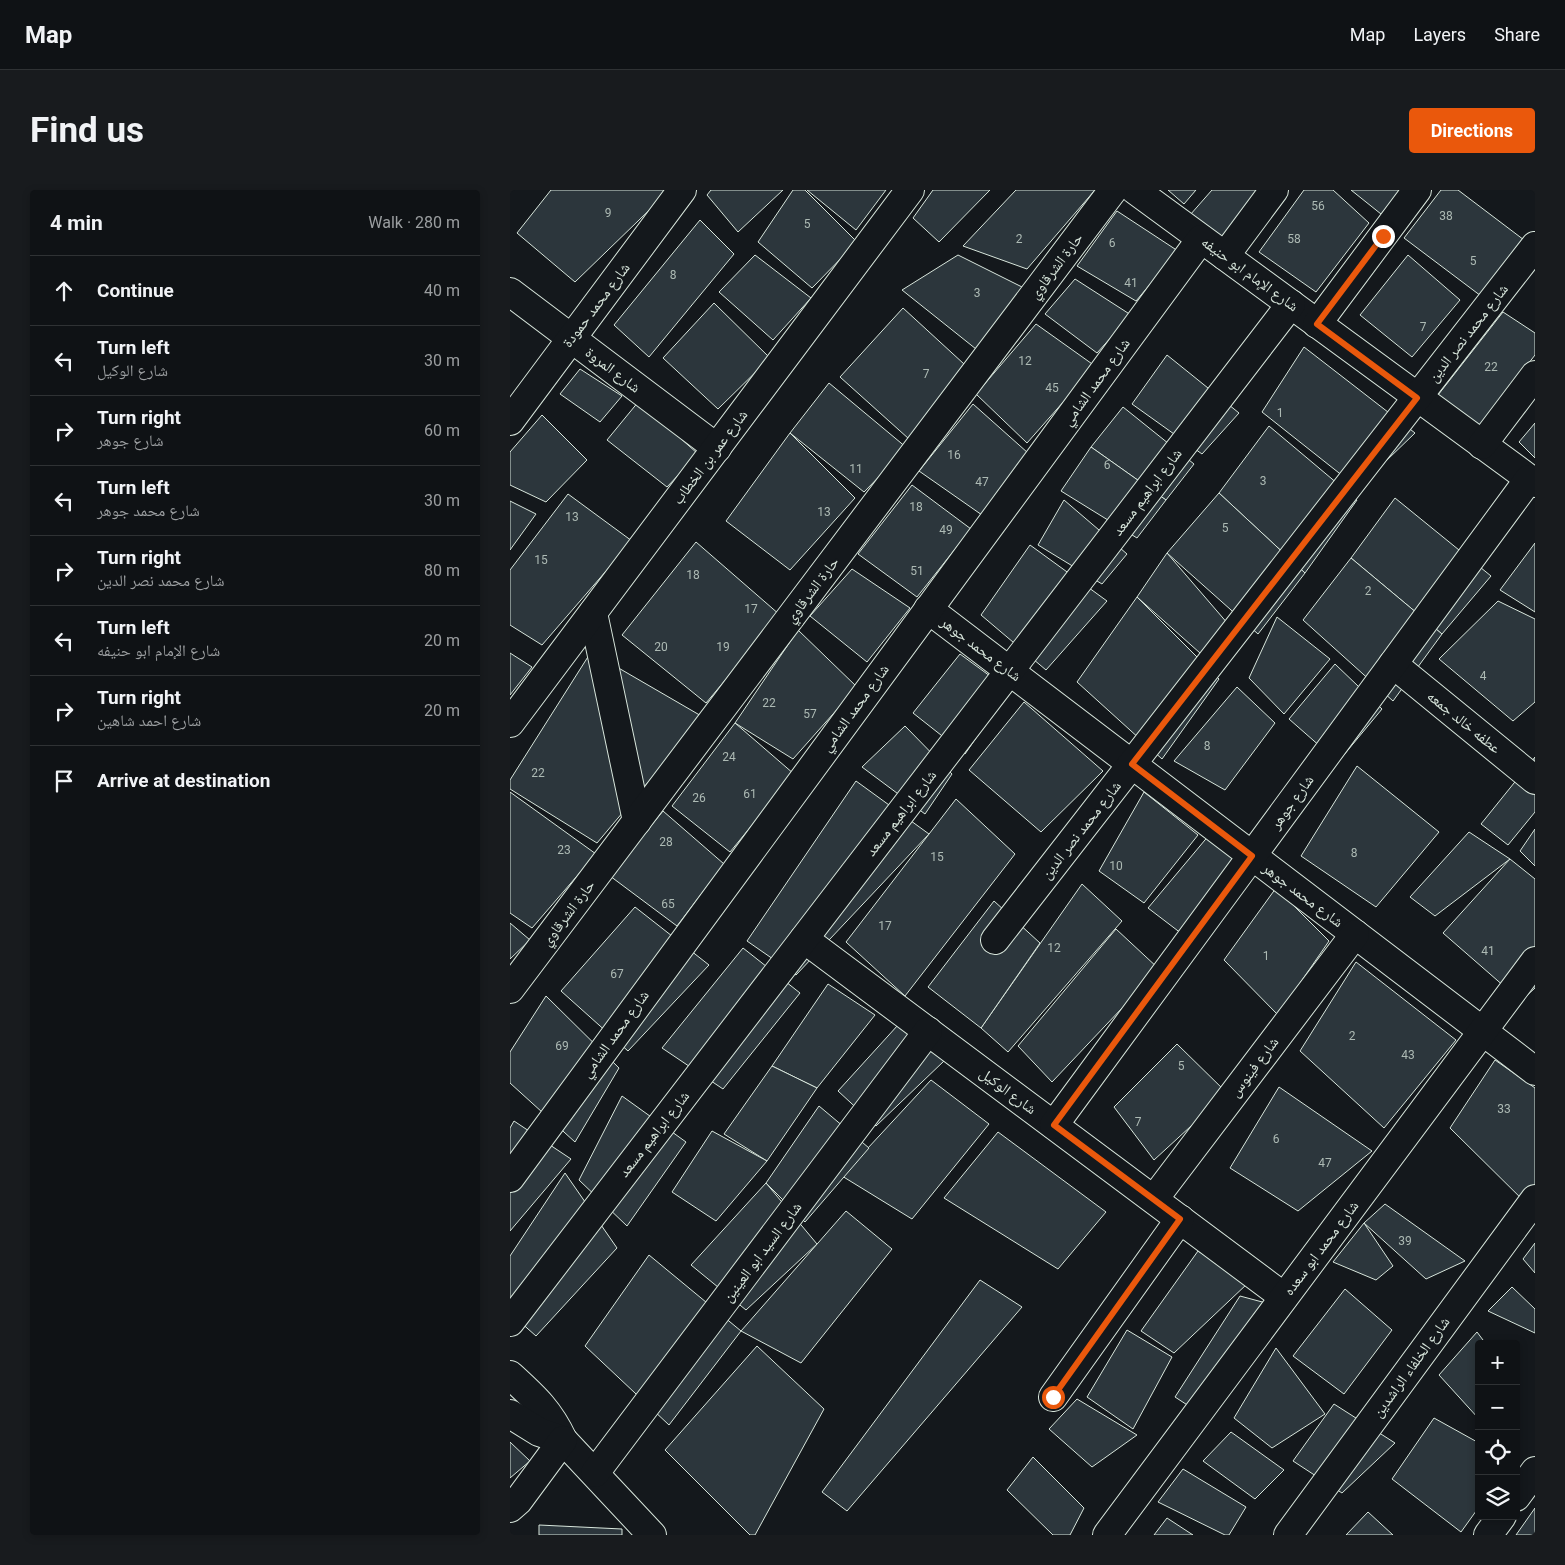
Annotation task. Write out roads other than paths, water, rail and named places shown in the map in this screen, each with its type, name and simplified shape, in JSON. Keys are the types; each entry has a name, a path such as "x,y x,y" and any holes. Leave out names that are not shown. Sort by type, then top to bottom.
{"street":[{"name":"شارع محمد حمودة","path":"510,421 682,190"},
{"name":"شارع عمر بن الخطاب","path":"510,723 910,190"},
{"name":"حارة الشرقاوي","path":"510,989 1113,190"},
{"name":"شارع الإمام ابو حنيفه","path":"1134,190 1532,481"},
{"path":"1225,256 1274,190"},
{"path":"1317,324 1417,190"},
{"name":"شارع محمد الشامي","path":"510,1178 1201,239"},
{"name":"شارع محمد نصر الدين","path":"994,940 1535,246"},
{"name":"شارع المروة","path":"510,292 717,448"},
{"name":"شارع ابراهيم مسعد","path":"510,1322 1291,304"},
{"path":"1482,445 1535,375"},
{"name":"شارع جوهر","path":"1054,1125 1393,664 1532,481"},
{"name":"شارع محمد جوهر","path":"928,609 1535,1072"},
{"path":"593,613 637,821"},
{"name":"عطفه خالد جمعه","path":"1393,664 1535,780"},
{"name":"شارع فينوس","path":"1154,1199 1355,934"},
{"name":"شارع الوكيل","path":"804,939 1284,1297"},
{"name":"شارع محمد ابو سعده","path":"1106,1535 1535,962"},
{"name":"شارع السيد ابو العينين","path":"595,1473 928,1031"},
{"name":"شارع الخلفاء الراشدين","path":"1288,1535 1535,1198"},
{"path":"1053,1397 1180,1219"},
{"path":"510,1375 543,1406 554,1421 563,1440 652,1535"},
{"path":"510,1414 540,1432 563,1440"},
{"path":"510,1508 518,1501 563,1440"},
{"path":"1520,1492 1535,1471"},
{"path":"1488,1535 1499,1520"}]}
